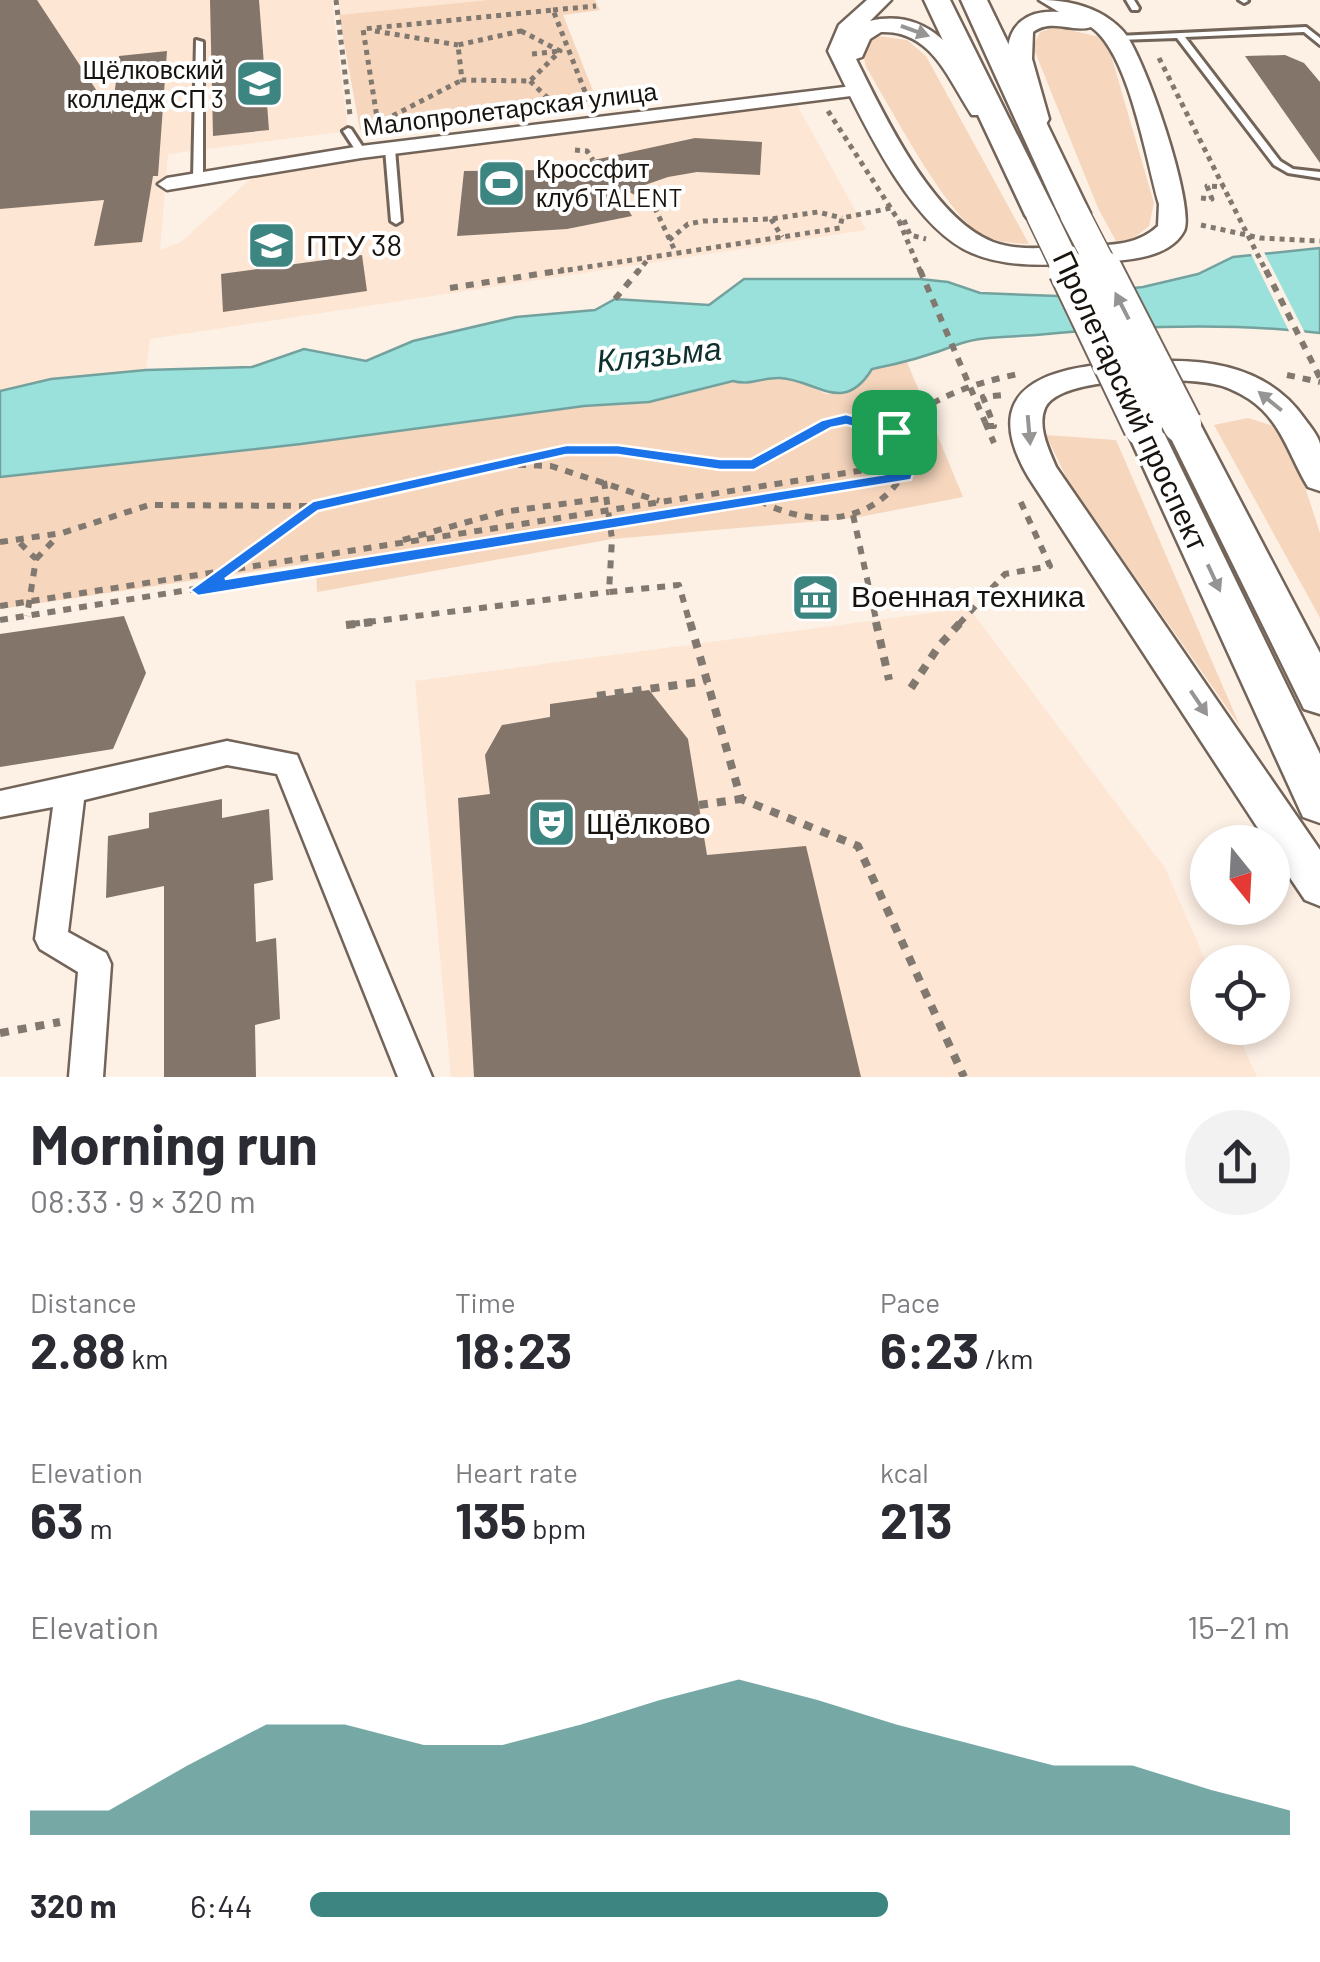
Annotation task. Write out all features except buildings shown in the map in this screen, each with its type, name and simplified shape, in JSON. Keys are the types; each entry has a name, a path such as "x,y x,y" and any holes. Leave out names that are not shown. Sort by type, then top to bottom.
{"main road":[{"path":"880,0 841,40 840,51 921,191 958,235 978,246 1016,256 1139,249 1163,240 1172,228 1173,204 1133,71 1118,38 1092,18 1050,0"},
{"name":"Пролетарский проспект","path":"937,0 1024,180 1058,214 1162,426 1320,804"},
{"name":"Пролетарский проспект","path":"974,0 1056,177 1058,214"},
{"path":"1056,177 1016,52 1019,35 1033,22 1060,19 1096,27 1118,38"},
{"path":"856,81 858,38 871,28 894,25 928,35 948,56 1024,180"},
{"path":"1320,479 1282,410 1244,383 1212,372 1065,378 1040,390 1027,412 1027,438 1041,470 1320,886"},
{"name":"Пролетарский проспект","path":"1162,426 1320,696"}],"street":[{"name":"Малопролетарская улица","path":"167,184 358,147 390,149 856,81"},
{"path":"0,804 70,791 226,752 287,764 415,1077"},
{"path":"70,791 51,939 96,964 86,1077"}],"lane":[{"path":"1118,38 1306,29 1320,43"},
{"path":"1178,34 1276,163 1291,171 1320,176"},
{"path":"198,179 199,42"},
{"path":"348,130 358,147"},
{"path":"390,149 396,221"}],"path":[{"path":"336,0 336,26 358,147"},
{"path":"363,29 596,6"},
{"path":"553,10 593,113"},
{"path":"520,30 529,12"},
{"path":"363,29 458,45 520,30 560,51"},
{"path":"363,29 378,124 462,80 530,81 567,116"},
{"path":"458,45 462,80"},
{"path":"532,54 568,50"},
{"path":"530,81 560,51"},
{"path":"1156,52 1320,378"},
{"path":"824,106 900,220 1002,461"},
{"path":"1201,198 1212,199 1207,186 1224,186"},
{"path":"630,190 653,204 676,253"},
{"path":"670,240 688,224 818,212 842,218 891,208"},
{"path":"450,288 840,228 842,218"},
{"path":"771,219 782,237"},
{"path":"1201,225 1235,236 1284,242 1320,241"},
{"path":"615,299 650,257"},
{"path":"894,432 910,414 945,394 1034,371"},
{"path":"986,424 994,426 982,398 1006,395"},
{"path":"0,542 62,534 150,505 230,502 313,506 550,453 618,450 720,465 754,464 827,424 846,420 894,432"},
{"path":"758,500 783,514 824,518 877,507 892,496 906,476 909,463 894,432"},
{"path":"550,453 550,466"},
{"path":"0,606 909,463"},
{"path":"491,464 550,466 662,502"},
{"path":"0,620 906,476"},
{"path":"910,688 939,646 1005,574 1050,566 1010,478"},
{"path":"604,481 610,524 609,592"},
{"path":"390,545 447,523 502,511 606,498"},
{"path":"198,590 313,506"},
{"path":"852,515 889,680"},
{"path":"28,616 36,559 62,534"},
{"path":"19,542 36,559"},
{"path":"346,626 679,585 741,799"},
{"path":"597,696 706,681"},
{"path":"699,805 741,799 858,846 964,1077"},
{"path":"0,1033 91,1017"}],"shaded area":[{"path":"0,0 332,0 348,131 168,154 160,250 181,242 256,174 796,103 866,230 150,339 146,370 51,379 0,391"},
{"path":"339,0 488,0 339,15"},
{"path":"488,0 595,0 600,10 563,15 597,101 360,130 339,15"},
{"path":"1056,27 1100,37 1111,55 1154,203 1149,226 1132,239 1116,241 1098,208 1033,47 1040,32"},
{"path":"878,36 907,40 926,56 1029,244 983,235 953,207 936,184 866,67 862,48 866,40"},
{"path":"907,362 963,497 854,518 612,539 317,592 316,562 0,609 0,477 301,444 584,406 649,402 733,381 799,381 826,394 841,392 871,369"},
{"path":"1248,418 1277,427 1301,475 1320,533 1320,618 1214,425"},
{"path":"1046,435 1116,440 1240,726 1068,481"},
{"path":"969,608 1165,868 1199,945 1190,945 1190,1045 1243,1045 1257,1077 451,1077 415,681"}],"water":[{"name":"Клязьма","path":"1320,248 1320,333 1178,327 987,338 872,369 851,391 840,393 780,378 733,381 649,402 584,406 301,444 0,477 0,391 51,379 146,370 252,367 304,349 366,361 413,341 516,317 595,310 615,299 709,305 744,279 920,279 948,282 980,293 1058,296 1143,287 1198,274 1233,257"}],"pier":[{"path":"1262,248 1307,337 1291,335 1249,250"}],"place":[{"name":"Щёлковский колледж СП 3","path":"259,84"},
{"name":"Кроссфит клуб TALENT","path":"501,183"},
{"name":"ПТУ 38","path":"271,246"},
{"name":"Военная техника","path":"816,597"},
{"name":"Щёлково","path":"551,824"}],"route":[{"path":"846,420 894,432 909,463 906,476 198,590 313,506 491,464 566,450 618,450 720,465 754,464 827,424 846,420"}]}
